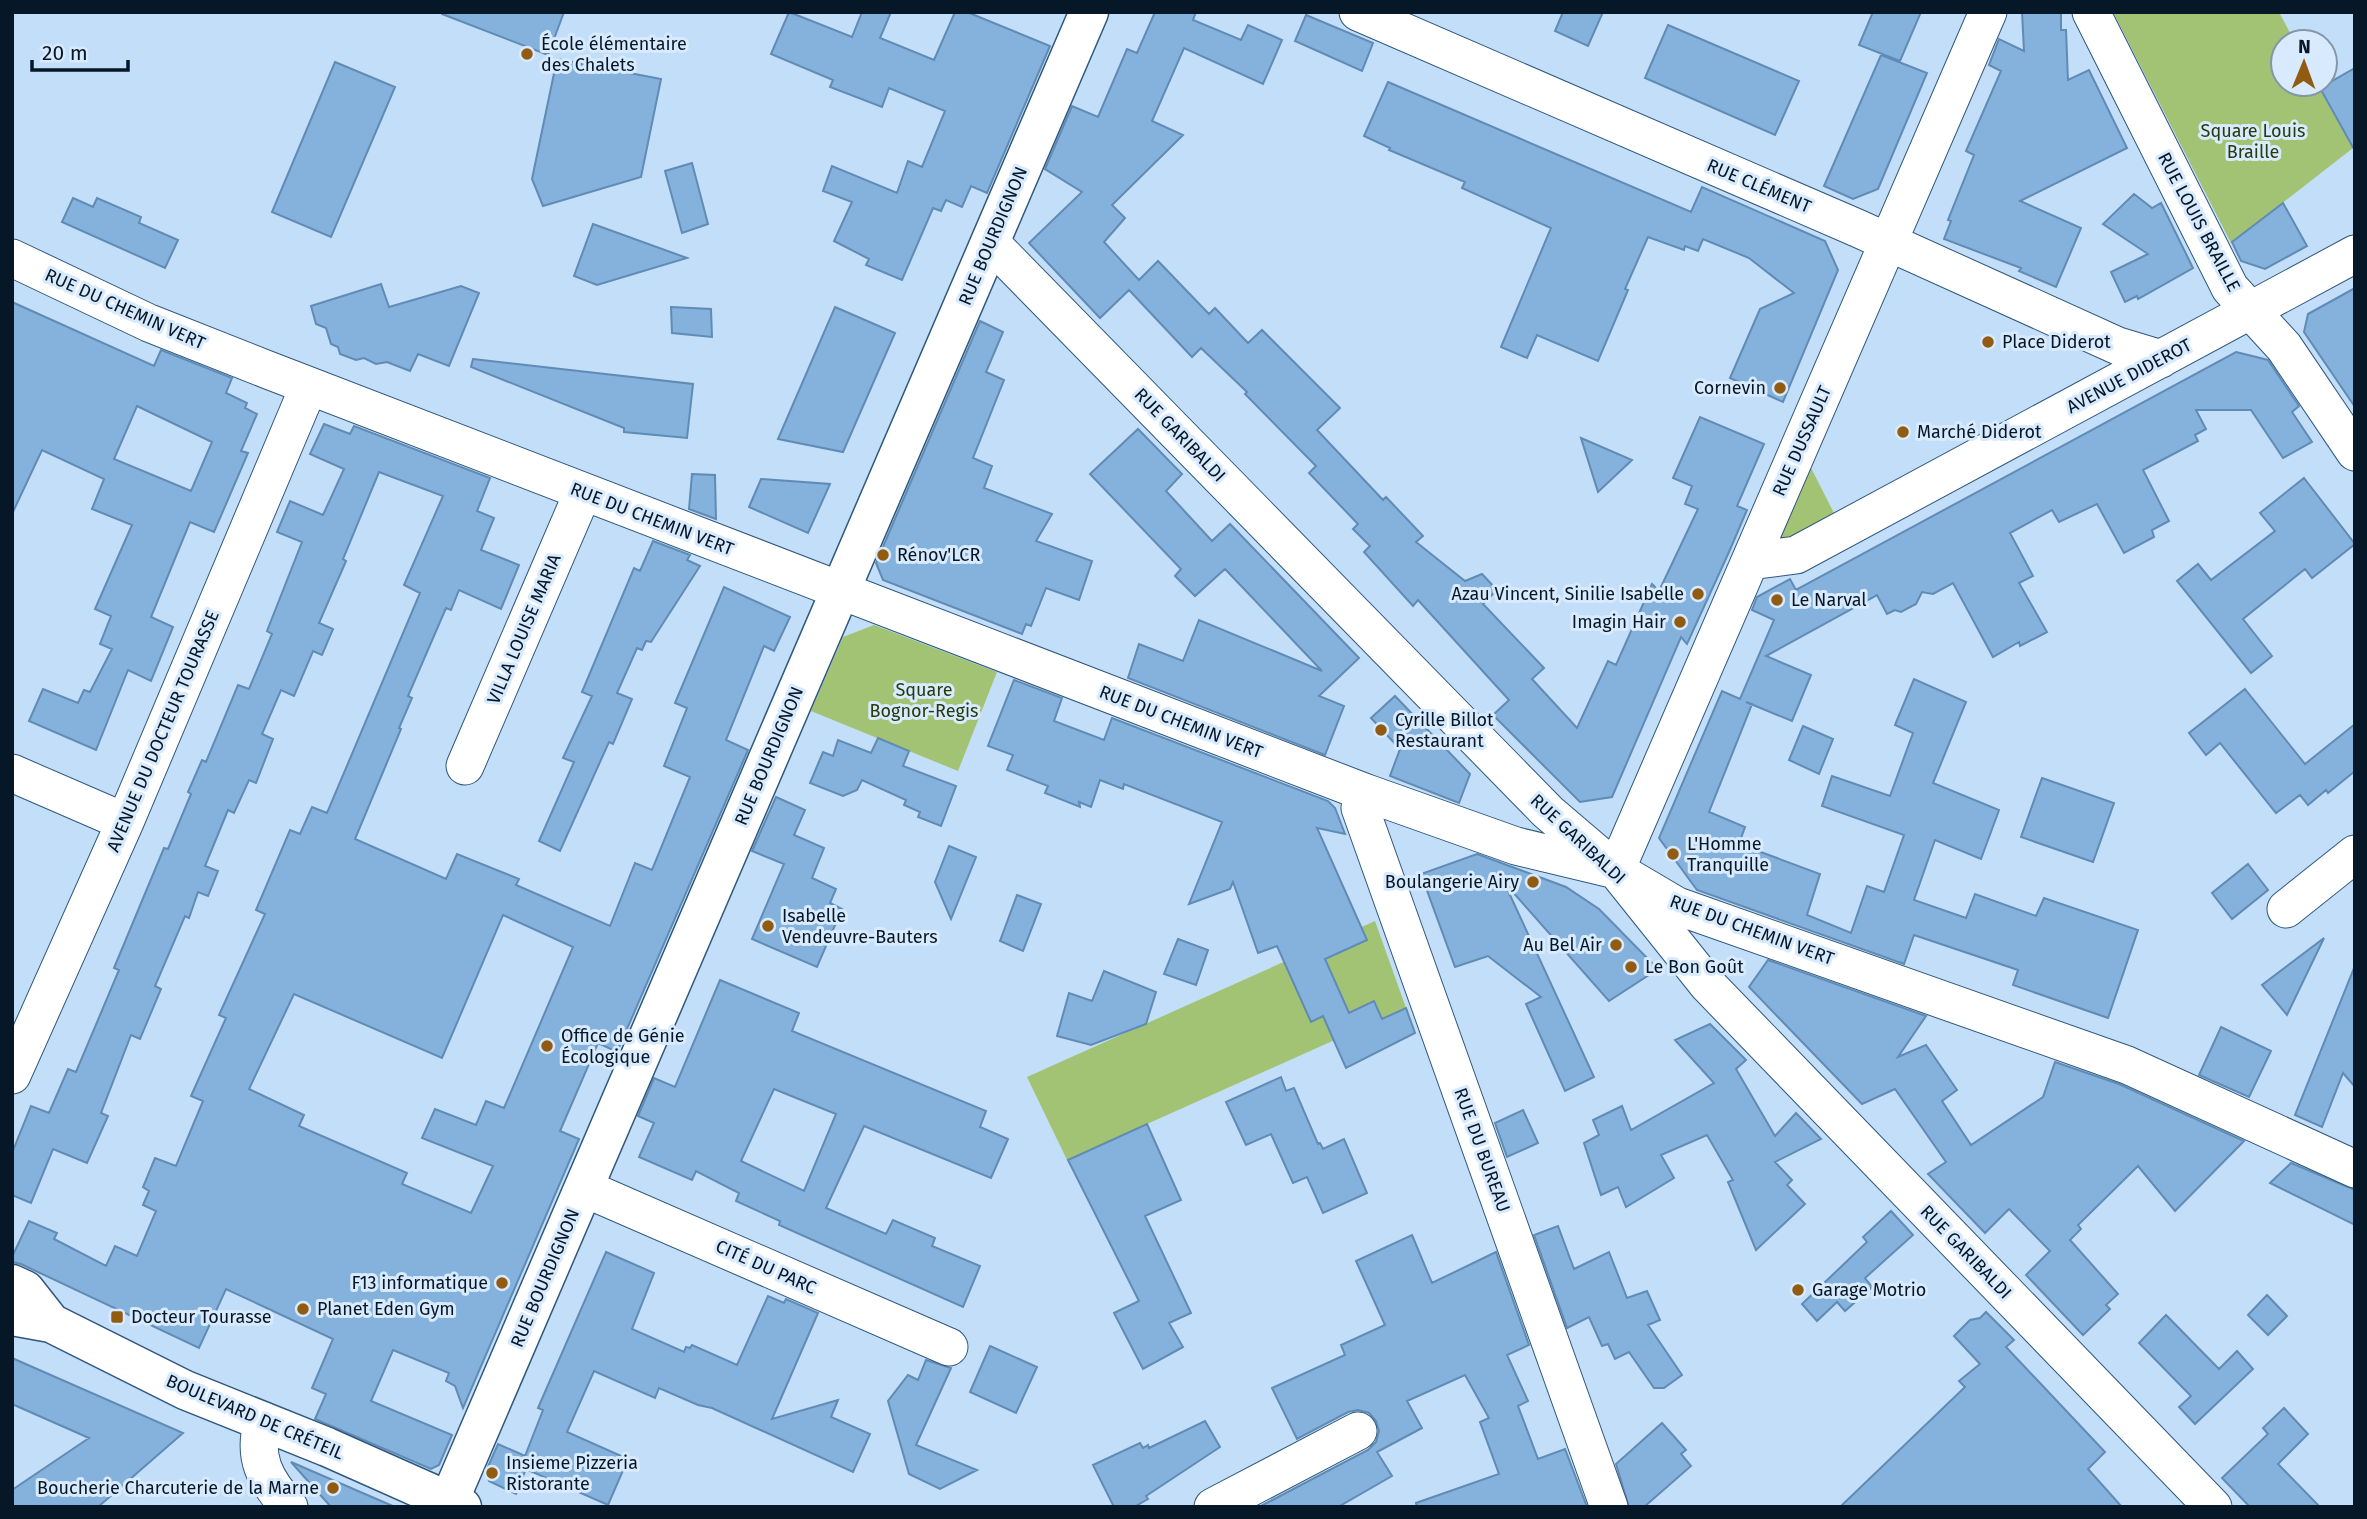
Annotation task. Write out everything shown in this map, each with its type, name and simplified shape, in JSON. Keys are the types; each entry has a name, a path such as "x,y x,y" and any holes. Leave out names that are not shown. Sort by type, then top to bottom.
{"street":[{"name":"RUE BOURDIGNON","path":"455,1504 584,1188 1089,12"},
{"name":"RUE CLÉMENT","path":"1357,12 1887,242 2118,346 2161,359"},
{"name":"RUE DUSSAULT","path":"1616,870 1988,12"},
{"name":"RUE LOUIS BRAILLE","path":"2091,12 2230,288 2284,347 2355,452"},
{"name":"RUE GARIBALDI","path":"990,242 1548,812 1616,870 1709,985 2213,1507"},
{"name":"AVENUE DIDEROT","path":"1750,561 1796,555 2355,254"},
{"name":"RUE DU CHEMIN VERT","path":"12,258 149,323 839,592 1364,792 1516,846 1616,870 1677,906 2127,1065 2355,1169"},
{"name":"AVENUE DU DOCTEUR TOURASSE","path":"12,1075 125,822 309,386"},
{"name":"VILLA LOUISE MARIA","path":"465,766 583,492"},
{"path":"12,773 125,822"},
{"name":"RUE DU BUREAU","path":"1364,792 1360,808 1609,1507"},
{"path":"2286,909 2355,854"},
{"name":"CITÉ DU PARC","path":"584,1188 949,1347"},
{"name":"BOULEVARD DE CRÉTEIL","path":"12,1284 25,1290 51,1323"},
{"name":"BOULEVARD DE CRÉTEIL","path":"12,1316 51,1323 185,1390 455,1504"},
{"path":"263,1421 258,1436 259,1459 273,1488 289,1507"},
{"path":"1213,1507 1358,1431"}],"green space":[{"name":"Square Louis Braille","path":"2113,12 2279,12 2288,28 2269,28 2269,98 2326,98 2353,148 2231,243"},
{"path":"1807,460 1836,517 1788,543 1779,541 1778,527"},
{"name":"Square Bognor-Regis","path":"874,625 997,672 958,771 811,711 843,637"},
{"path":"1375,921 1406,1008 1068,1162 1027,1077"}],"building":[{"path":"442,12 564,12 548,55"},
{"path":"789,12 852,37 862,12 891,12 880,38 934,60 955,12 967,12 1050,46 987,193 971,186 962,207 946,200 941,211 933,208 902,280 866,265 869,259 834,241 852,202 823,191 832,166 897,193 908,161 922,167 945,111 889,88 882,107 830,87 833,80 771,54"},
{"path":"1155,12 1196,12 1193,20 1241,40 1248,25 1282,40 1263,84 1184,48 1152,121 1183,135 1112,205 1125,218 1104,242 1139,280 1158,261 1209,314 1215,308 1248,343 1262,330 1340,408 1317,430 1383,500 1386,497 1423,536 1416,542 1465,581 1482,574 1497,590 1483,604 1544,668 1532,679 1577,728 1608,661 1616,665 1652,584 1659,591 1698,509 1685,504 1692,486 1673,478 1700,417 1764,444 1737,506 1747,510 1729,552 1687,644 1681,637 1612,797 1580,802 1493,715 1509,700 1418,600 1413,606 1364,552 1370,546 1353,529 1358,524 1309,473 1316,466 1245,394 1247,392 1201,348 1192,357 1129,290 1100,318 1029,243 1082,192 1045,169 1072,106 1098,117 1127,49 1137,53"},
{"path":"1563,12 1603,12 1588,46 1555,31"},
{"path":"1873,12 1921,12 1900,61 1859,45"},
{"path":"2022,12 2061,12 2061,30 2066,30 2068,80 2089,70 2127,148 2020,201 2081,228 2056,287 2019,271 2021,268 1944,239 1951,221 1948,220 1974,155 1966,151 2001,71 1989,65 1999,39 2024,51"},
{"path":"1306,15 1373,43 1362,71 1295,41"},
{"path":"1668,25 1799,81 1775,135 1645,78"},
{"path":"1881,55 1927,73 1878,189 1853,199 1824,186"},
{"path":"557,59 661,79 641,177 543,206 532,179"},
{"path":"335,62 395,87 331,237 272,212"},
{"path":"2355,68 2355,151 2326,98 2339,98 2339,77"},
{"path":"1388,82 1691,212 1702,187 1825,241 1838,270 1783,402 1730,378 1760,309 1794,293 1749,258 1703,239 1698,251 1685,246 1684,250 1648,237 1598,361 1537,335 1527,358 1501,347 1551,228 1462,188 1465,182 1389,150 1390,148 1364,136"},
{"path":"692,163 708,224 682,233 665,171"},
{"path":"2134,194 2152,208 2161,203 2193,268 2138,299 2137,296 2125,302 2111,272 2148,254 2103,224"},
{"path":"73,198 93,207 97,198 141,217 139,223 178,240 165,268 62,222"},
{"path":"2283,203 2307,246 2265,269 2241,261 2232,242"},
{"path":"593,224 687,258 597,285 574,276"},
{"path":"381,284 389,307 461,286 479,293 449,366 418,354 410,371 387,362 376,364 364,358 356,360 340,354 338,347 331,344 326,328 316,324 311,306"},
{"path":"2355,288 2355,407 2304,332 2308,314"},
{"path":"12,302 154,366 161,350 232,378 226,393 247,403 245,408 257,414 241,451 248,453 214,532 190,522 151,617 173,627 151,681 128,670 96,750 29,721 43,689 78,703 84,690 90,692 112,649 100,644 111,616 95,609 132,525 92,509 104,479 42,450 12,514","holes":["137,406 212,442 191,491 114,459"]},
{"path":"671,307 711,309 712,337 672,333"},
{"path":"835,307 895,333 843,452 778,439"},
{"path":"980,321 1003,332 986,372 1004,380 973,458 992,466 984,488 1052,514 1036,541 1092,561 1079,600 1046,588 1031,626 1026,624 1022,634 883,580 876,563"},
{"path":"2236,352 2268,360 2299,406 2292,412 2312,442 2283,458 2251,410 2196,410 2206,429 2195,435 2198,441 2143,470 2169,521 2152,530 2154,537 2124,553 2097,504 2059,522 2052,510 2010,533 2033,576 2019,583 2047,632 2020,646 2019,642 1993,657 1953,583 1933,594 1922,592 1916,604 1901,612 1895,610 1887,614 1877,595 1766,656 1811,675 1792,721 1752,704 1709,812 1745,827 1739,844 1820,874 1807,915 1851,933 1867,886 1884,892 1904,835 1822,806 1832,776 1890,796 1913,733 1895,725 1914,679 1966,702 1933,783 1999,810 1981,859 1935,840 1914,900 1966,918 1975,894 2036,916 2044,898 2138,930 2108,1018 2013,985 2018,970 1914,935 1904,964 1697,890 1659,838 1722,691 1740,699 1774,620 1752,610 1757,597 1790,579 1796,590"},
{"path":"473,359 693,384 687,438 624,432 624,428 471,367"},
{"path":"324,424 350,434 354,426 490,478 477,511 494,518 481,550 519,565 501,609 459,590 451,610 446,608 408,696 412,698 399,728 401,729 355,839 446,879 457,854 519,879 516,885 610,926 635,863 652,870 690,777 664,766 687,708 675,703 724,587 790,617 774,651 764,646 726,740 748,750 617,1052 598,1043 560,1131 579,1139 463,1408 455,1386 446,1381 449,1373 393,1350 371,1401 452,1435 439,1465 431,1469 315,1419 326,1394 312,1388 333,1339 226,1289 199,1348 12,1262 29,1221 57,1233 54,1239 106,1266 115,1246 137,1256 156,1211 143,1205 149,1191 143,1187 155,1158 176,1166 203,1101 191,1096 226,1018 219,1015 265,914 256,910 290,830 300,834 312,807 327,813 420,593 404,585 443,496 379,472 343,559 346,561 319,623 333,629 322,655 313,651 294,696 281,690 262,734 273,739 256,783 249,780 234,813 228,810 205,866 218,871 208,896 198,892 189,918 185,916 155,986 161,989 140,1039 131,1035 101,1113 108,1116 87,1163 53,1149 31,1203 12,1195 12,1153 31,1106 49,1113 68,1069 76,1072 119,970 114,968 164,848 168,849 202,760 206,762 238,685 249,689 272,634 267,631 302,542 277,532 290,501 323,515 344,469 310,454","holes":["503,915 573,947 504,1108 486,1101 476,1125 435,1109 422,1138 493,1166 471,1213 402,1184 407,1173 299,1126 304,1115 249,1089 294,994 442,1058"]},
{"path":"1138,429 1182,474 1166,491 1212,541 1230,524 1359,658 1319,696 1344,706 1325,755 1128,678 1139,644 1183,661 1199,620 1322,671 1225,569 1195,596 1175,576 1181,569 1090,474"},
{"path":"1581,438 1632,460 1598,492"},
{"path":"692,474 715,475 716,519 689,509"},
{"path":"2304,478 2355,544 2312,578 2305,569 2243,619 2272,656 2251,673 2177,581 2198,564 2211,580 2275,531 2260,513"},
{"path":"761,479 830,484 808,533 749,507"},
{"path":"653,541 690,555 687,560 700,566 651,642 646,641 642,650 637,648 617,693 632,699 613,744 609,742 560,851 539,841 574,762 563,758 592,696 582,692 634,568 640,571"},
{"path":"1014,680 1062,698 1054,721 1104,740 1112,718 1328,801 1335,808 1345,834 1317,828 1367,940 1325,959 1349,1013 1374,1001 1382,1019 1406,1008 1415,1033 1346,1068 1323,1016 1311,1022 1277,946 1258,953 1233,882 1230,889 1189,904 1222,822 1124,784 1123,789 1100,780 1091,807 1079,802 1080,807 1045,793 1048,786 1007,770 1013,755 988,746"},
{"path":"2245,689 2305,764 2355,724 2355,771 2308,805 2300,795 2276,813 2220,743 2206,755 2189,733"},
{"path":"1395,696 1470,774 1459,803 1390,776 1400,749 1371,718"},
{"path":"1803,726 1833,739 1819,774 1789,760"},
{"path":"878,738 909,751 903,766 956,786 941,826 918,817 920,812 904,805 906,800 862,780 857,790 843,796 810,783 823,752 833,756 838,740 871,753"},
{"path":"2042,778 2114,803 2093,862 2021,837"},
{"path":"776,797 805,810 794,835 824,848 812,878 836,889 830,903 842,909 817,967 752,939 784,864 752,851"},
{"path":"949,846 976,857 951,919 935,882"},
{"path":"1477,854 1566,887 1599,909 1658,969 1609,1001 1504,882 1594,1077 1565,1091 1526,1004 1541,997 1488,956 1455,967 1421,874"},
{"path":"2248,864 2268,890 2232,919 2212,893"},
{"path":"1017,895 1041,904 1023,951 1000,941"},
{"path":"2324,938 2287,1015 2262,985"},
{"path":"1178,939 1208,950 1196,985 1164,974"},
{"path":"1768,960 1926,1016 1898,1057 1926,1045 1957,1090 1942,1101 1971,1145 2043,1097 2055,1062 2119,1084 2244,1141 2175,1211 2138,1166 2078,1225 2081,1229 2070,1240 2118,1294 2106,1305 2110,1309 2083,1335 2026,1275 2050,1251 2009,1209 1985,1233 1928,1174 1946,1162 1895,1089 1862,1104 1749,987"},
{"path":"2354,968 2355,1087 2343,1073 2322,1127 2295,1115"},
{"path":"1104,971 1156,992 1146,1024 1091,1045 1057,1036 1069,993 1092,1001"},
{"path":"720,980 799,1013 792,1031 986,1111 980,1127 1008,1139 991,1178 864,1126 826,1208 886,1234 893,1220 935,1238 932,1246 980,1266 963,1307 779,1225 780,1221 736,1201 739,1193 696,1171 692,1180 639,1157 654,1123 638,1116 654,1078 675,1087","holes":["774,1089 836,1114 804,1191 741,1161"]},
{"path":"1710,1024 1746,1060 1736,1069 1775,1136 1796,1113 1821,1139 1775,1162 1792,1180 1787,1185 1805,1204 1756,1250 1728,1182 1733,1180 1707,1135 1661,1155 1674,1178 1626,1207 1618,1187 1601,1195 1584,1143 1599,1135 1593,1120 1622,1106 1631,1130 1714,1083 1675,1040"},
{"path":"2221,1027 2271,1051 2249,1097 2199,1075"},
{"path":"1281,1077 1286,1091 1294,1088 1318,1144 1320,1143 1323,1149 1344,1139 1367,1193 1323,1213 1307,1177 1293,1183 1271,1134 1246,1145 1226,1102"},
{"path":"1523,1110 1538,1143 1507,1157 1495,1123"},
{"path":"1147,1124 1181,1200 1145,1216 1191,1313 1169,1323 1183,1347 1143,1369 1114,1313 1139,1301 1068,1160"},
{"path":"2291,1163 2355,1190 2355,1225 2270,1183"},
{"path":"1891,1211 1913,1235 1865,1278 1872,1287 1845,1311 1837,1302 1817,1321 1802,1304 1867,1242 1863,1237"},
{"path":"1558,1226 1574,1269 1609,1252 1627,1298 1647,1291 1660,1320 1648,1325 1682,1375 1664,1388 1654,1388 1629,1352 1615,1359 1608,1344 1602,1346 1589,1317 1567,1328 1534,1235"},
{"path":"1412,1235 1432,1283 1496,1252 1529,1345 1507,1355 1528,1401 1518,1406 1538,1459 1565,1449 1587,1507 1417,1507 1416,1503 1499,1474 1480,1422 1489,1418 1465,1375 1407,1401 1422,1428 1377,1452 1392,1476 1338,1507 1259,1507 1368,1450 1376,1442 1379,1431 1376,1421 1369,1413 1358,1410 1348,1412 1297,1439 1272,1388 1345,1355 1341,1345 1385,1325 1356,1261"},
{"path":"606,1252 654,1273 632,1329 684,1352 686,1347 690,1348 692,1345 737,1365 768,1296 784,1303 786,1299 818,1313 772,1419 838,1400 831,1417 870,1434 853,1472 712,1408 698,1405 659,1388 655,1398 594,1371 567,1432 628,1459 608,1505 526,1469 516,1494 489,1481 486,1471 498,1444 525,1456 543,1410 538,1408"},
{"path":"2267,1295 2287,1316 2268,1335 2248,1315"},
{"path":"1986,1312 2014,1340 2006,1347 2105,1452 2088,1469 2122,1507 1840,1507 1965,1387 1959,1381 1980,1364 1954,1336 1970,1320 1980,1318"},
{"path":"2166,1315 2219,1369 2237,1351 2253,1369 2195,1424 2179,1407 2191,1396 2139,1343"},
{"path":"990,1346 1037,1367 1016,1413 970,1392"},
{"path":"12,1358 183,1433 98,1507 12,1507 12,1490 89,1438 12,1404"},
{"path":"926,1360 951,1368 916,1445 977,1470 940,1489 909,1474 888,1401 908,1375 918,1380"},
{"path":"2284,1408 2308,1434 2278,1464 2320,1507 2250,1507 2222,1478 2268,1434 2263,1428"},
{"path":"1205,1421 1220,1447 1146,1496 1148,1499 1134,1507 1114,1507 1093,1465 1140,1443 1143,1448 1148,1445 1149,1448"},
{"path":"1662,1423 1686,1450 1681,1454 1691,1466 1644,1507 1629,1507 1616,1464"},
{"path":"291,1462 395,1507 331,1507"}],"place":[{"name":"École élémentaire des Chalets","path":"527,54"},
{"name":"Place Diderot","path":"1988,342"},
{"name":"Cornevin","path":"1780,388"},
{"name":"Marché Diderot","path":"1903,432"},
{"name":"Rénov'LCR","path":"883,555"},
{"name":"Azau Vincent, Sinilie Isabelle","path":"1698,594"},
{"name":"Le Narval","path":"1777,600"},
{"name":"Imagin Hair","path":"1680,622"},
{"name":"Cyrille Billot Restaurant","path":"1381,730"},
{"name":"L'Homme Tranquille","path":"1673,854"},
{"name":"Boulangerie Airy","path":"1533,882"},
{"name":"Isabelle Vendeuvre-Bauters","path":"768,926"},
{"name":"Au Bel Air","path":"1616,945"},
{"name":"Le Bon Goût","path":"1631,967"},
{"name":"Office de Génie Écologique","path":"547,1046"},
{"name":"F13 informatique","path":"502,1283"},
{"name":"Garage Motrio","path":"1798,1290"},
{"name":"Planet Eden Gym","path":"303,1309"},
{"name":"Docteur Tourasse","path":"117,1317"},
{"name":"Insieme Pizzeria Ristorante","path":"492,1473"},
{"name":"Boucherie Charcuterie de la Marne","path":"333,1488"}]}
